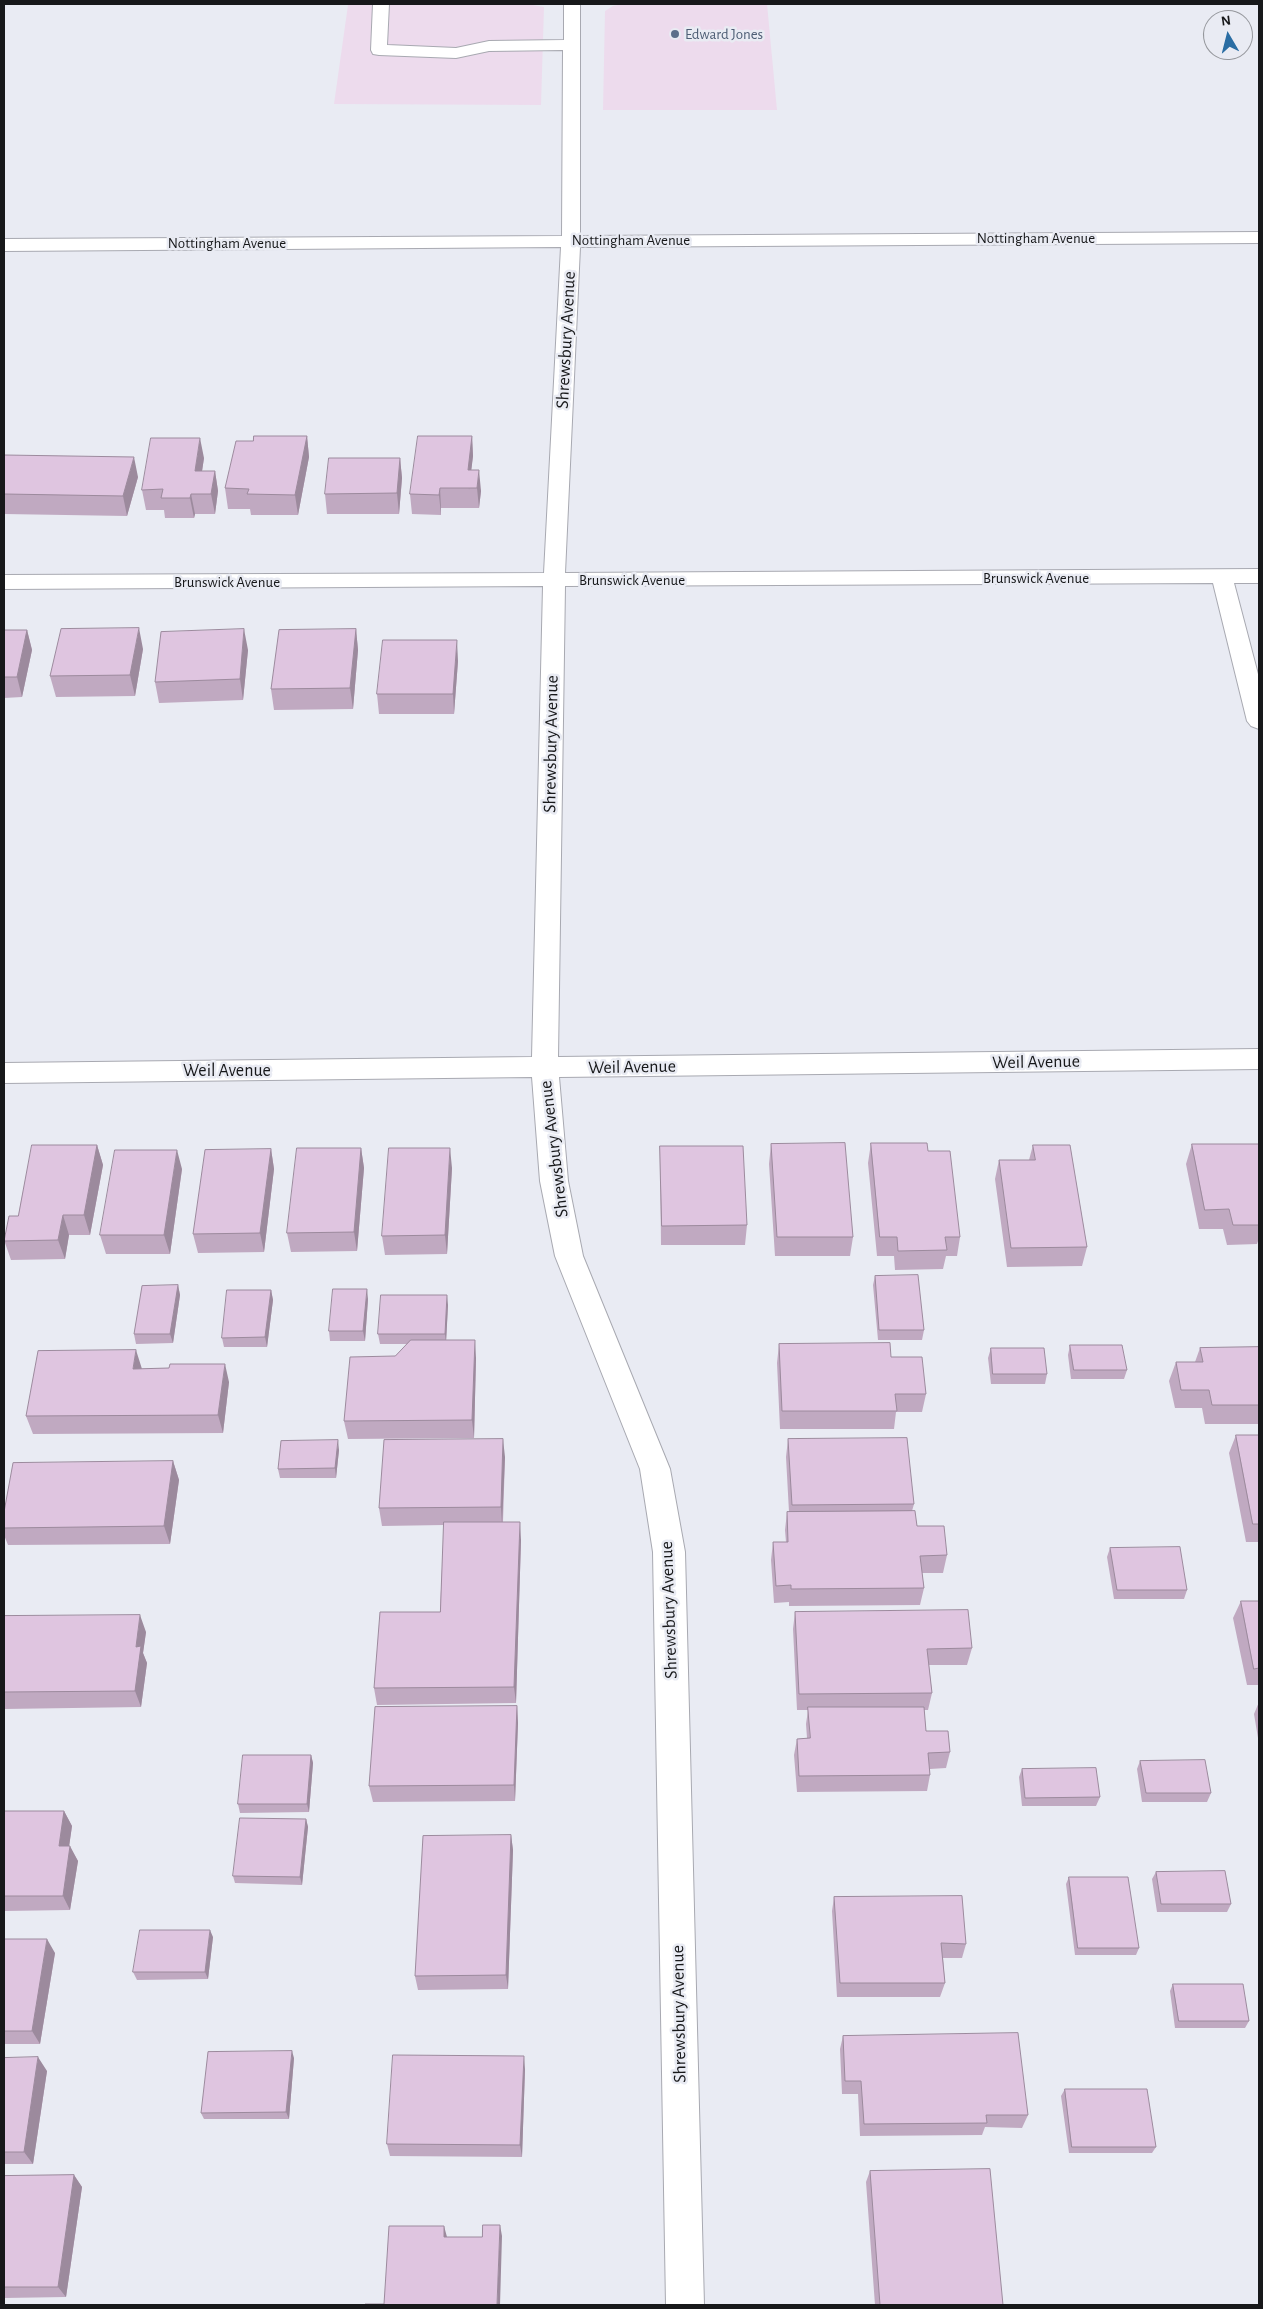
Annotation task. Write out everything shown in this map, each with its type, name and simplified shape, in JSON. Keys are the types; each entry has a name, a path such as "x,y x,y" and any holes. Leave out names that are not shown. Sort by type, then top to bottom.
{"street":[{"path":"381,4 379,50 456,53 489,46 572,45"},
{"name":"Shrewsbury Avenue","path":"572,4 571,240 554,581 545,1068 554,1181 569,1256 655,1469 669,1552 685,2305"},
{"name":"Nottingham Avenue","path":"4,245 1259,237"},
{"name":"Brunswick Avenue","path":"4,582 554,581 1259,576"},
{"path":"1222,577 1259,721"},
{"name":"Weil Avenue","path":"4,1073 1259,1059"}],"shaded area":[{"path":"527,4 544,7 541,105 334,104 348,5"},
{"path":"622,4 767,4 777,110 603,110 605,11 613,6"}],"building":[{"path":"254,436 307,436 295,495 247,494 249,489 225,488 236,441 253,441"},
{"path":"418,436 472,436 468,470 479,470 477,488 440,488 439,495 410,494"},
{"path":"151,438 200,438 195,471 215,471 211,494 191,494 190,498 161,498 163,489 142,490"},
{"path":"4,455 134,457 123,496 4,494"},
{"path":"329,458 400,458 397,493 325,494"},
{"path":"139,628 130,675 50,676 61,629"},
{"path":"244,629 240,679 155,682 161,632"},
{"path":"356,629 350,688 271,689 279,630"},
{"path":"4,630 27,630 17,677 4,677"},
{"path":"383,640 457,640 453,694 377,694"},
{"path":"845,1143 853,1237 777,1237 771,1144"},
{"path":"871,1143 927,1143 928,1151 950,1151 960,1237 945,1237 947,1250 898,1251 897,1237 880,1237"},
{"path":"1192,1144 1259,1144 1259,1225 1233,1225 1229,1209 1205,1210"},
{"path":"32,1145 97,1145 84,1215 63,1215 58,1240 4,1241 9,1216 18,1216"},
{"path":"1033,1145 1070,1145 1087,1247 1011,1248 999,1160 1035,1160"},
{"path":"660,1146 743,1146 747,1225 662,1226"},
{"path":"297,1148 361,1148 354,1232 287,1233"},
{"path":"389,1148 450,1148 445,1235 382,1236"},
{"path":"271,1149 260,1233 193,1234 205,1150"},
{"path":"115,1150 177,1150 164,1235 100,1235"},
{"path":"918,1275 924,1330 879,1330 875,1276"},
{"path":"178,1285 170,1334 134,1334 142,1286"},
{"path":"333,1289 367,1289 363,1331 329,1331"},
{"path":"227,1290 271,1290 265,1337 222,1338"},
{"path":"381,1295 447,1295 445,1334 378,1334"},
{"path":"411,1340 475,1340 472,1420 344,1421 350,1357 395,1356"},
{"path":"890,1343 891,1357 922,1357 926,1394 895,1394 897,1411 782,1411 779,1344"},
{"path":"1070,1345 1122,1345 1127,1370 1074,1370"},
{"path":"1259,1347 1259,1405 1212,1405 1209,1390 1181,1390 1176,1362 1203,1362 1200,1348"},
{"path":"991,1348 1044,1348 1047,1374 993,1374"},
{"path":"136,1350 133,1369 169,1368 170,1364 225,1364 218,1415 26,1416 38,1351"},
{"path":"1236,1435 1259,1435 1259,1524 1253,1524"},
{"path":"907,1438 914,1504 792,1505 788,1439"},
{"path":"503,1439 501,1507 379,1508 384,1440"},
{"path":"338,1440 335,1468 278,1469 281,1441"},
{"path":"173,1461 164,1526 4,1528 4,1512 13,1463"},
{"path":"915,1511 917,1526 944,1526 947,1555 920,1556 924,1588 791,1589 791,1585 776,1586 773,1542 788,1542 787,1512"},
{"path":"444,1522 520,1522 514,1687 374,1688 380,1612 440,1612"},
{"path":"1180,1547 1187,1590 1117,1590 1110,1548"},
{"path":"1241,1601 1259,1601 1259,1668 1254,1669"},
{"path":"968,1610 972,1648 927,1649 932,1693 799,1694 795,1612"},
{"path":"140,1615 136,1647 141,1646 135,1691 4,1692 4,1616"},
{"path":"517,1706 514,1785 369,1786 375,1707"},
{"path":"808,1707 924,1707 926,1731 948,1731 950,1752 928,1753 930,1775 799,1776 797,1739 810,1738"},
{"path":"243,1755 311,1755 307,1804 238,1804"},
{"path":"1205,1760 1211,1793 1146,1793 1140,1761"},
{"path":"1096,1768 1100,1797 1025,1798 1022,1769"},
{"path":"4,1811 64,1811 59,1846 70,1846 63,1896 4,1896"},
{"path":"240,1818 306,1819 300,1877 233,1876"},
{"path":"511,1835 506,1975 415,1976 423,1836"},
{"path":"1225,1871 1231,1904 1161,1904 1156,1872"},
{"path":"1069,1877 1128,1877 1139,1948 1078,1948"},
{"path":"962,1896 966,1944 941,1943 945,1983 840,1983 834,1897"},
{"path":"140,1930 210,1930 205,1972 133,1972"},
{"path":"4,1939 47,1939 32,2031 4,2031"},
{"path":"1173,1984 1243,1984 1249,2021 1179,2021"},
{"path":"1018,2033 1028,2115 986,2115 987,2123 864,2124 861,2081 845,2081 843,2036"},
{"path":"292,2051 286,2112 201,2113 208,2052"},
{"path":"393,2055 524,2056 520,2145 387,2144"},
{"path":"38,2057 24,2152 4,2152 4,2058"},
{"path":"1065,2089 1147,2089 1156,2147 1072,2147"},
{"path":"990,2169 1003,2305 880,2305 870,2171"},
{"path":"74,2175 58,2287 4,2287 4,2176"},
{"path":"483,2225 500,2225 497,2305 365,2305 384,2304 389,2226 444,2226 444,2237 482,2237"}],"place":[{"name":"Edward Jones","path":"675,34"}]}
